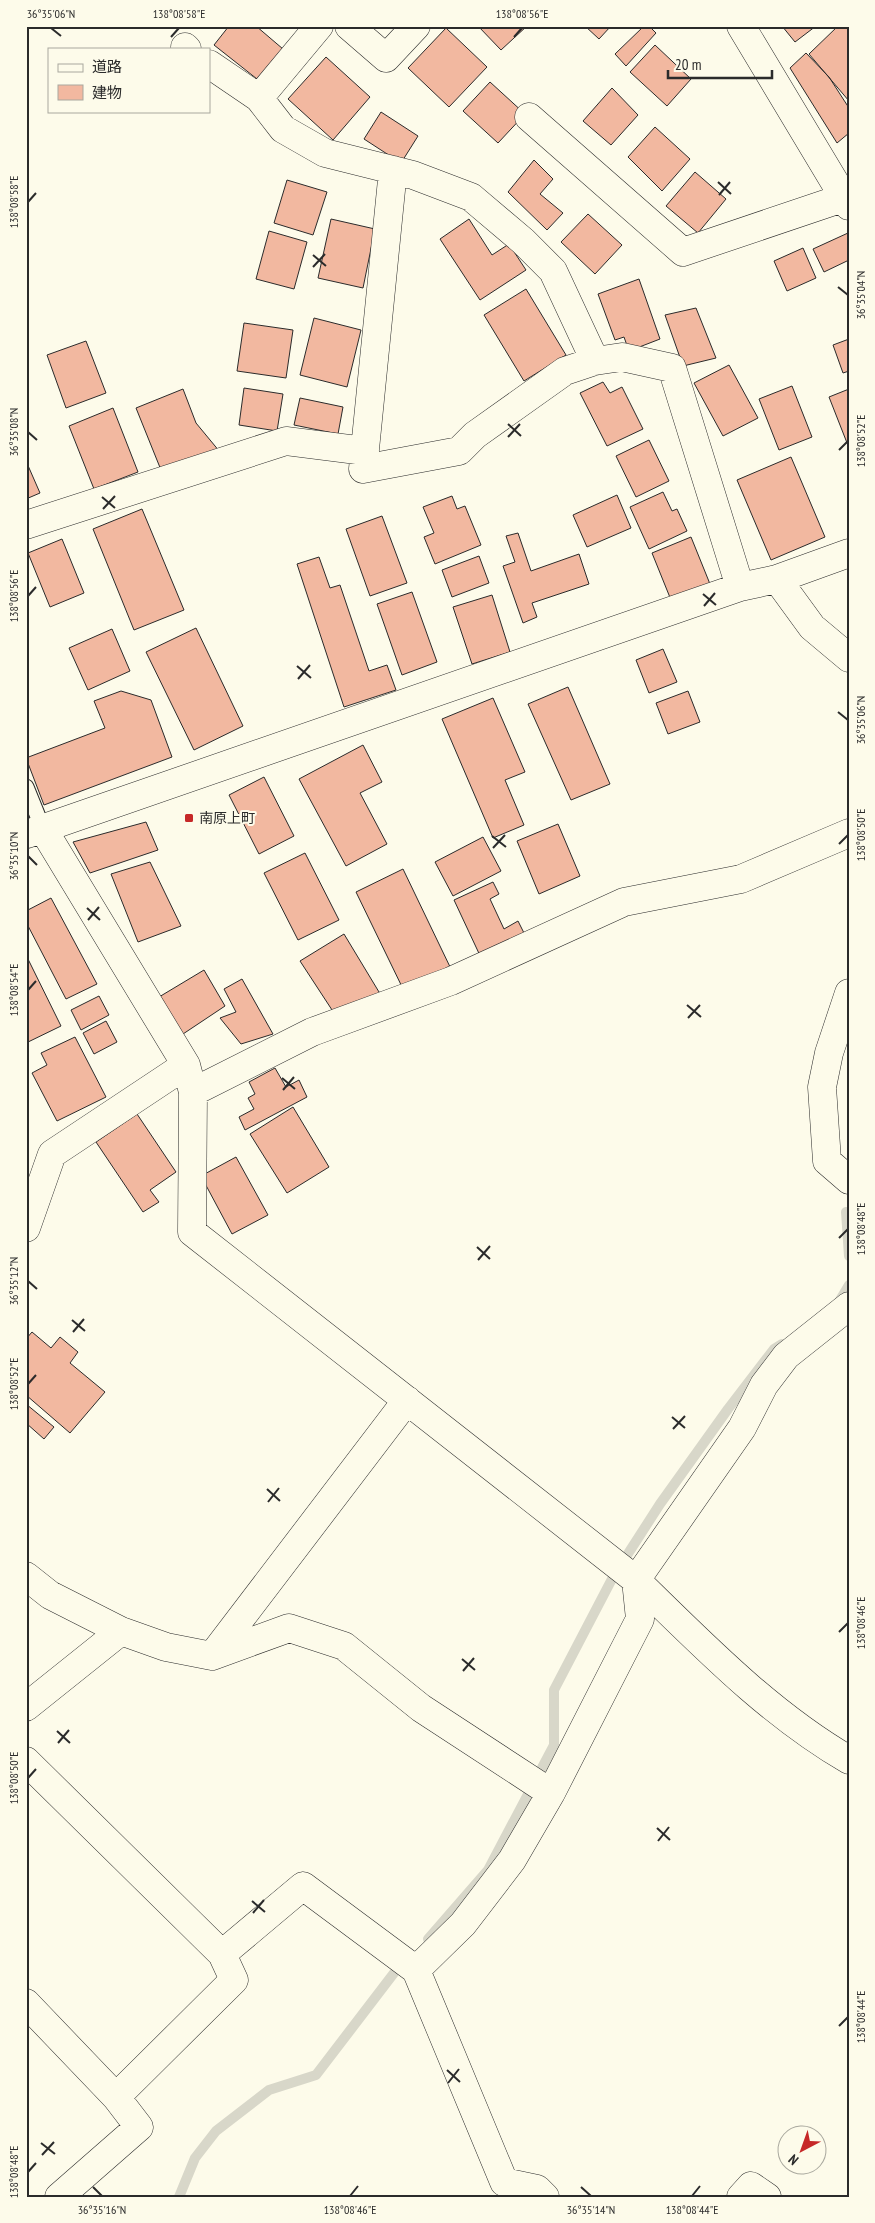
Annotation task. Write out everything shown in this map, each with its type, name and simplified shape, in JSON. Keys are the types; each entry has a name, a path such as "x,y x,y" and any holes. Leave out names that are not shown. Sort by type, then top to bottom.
{"street":[{"path":"259,98 319,26"},
{"path":"349,26 386,58 416,26"},
{"path":"529,117 683,252 846,202 741,26"},
{"path":"210,65 259,98 283,128 325,153 413,175 471,197 523,241 553,271 595,361"},
{"path":"394,170 363,469 459,451 475,435 566,371 595,361 622,356 672,368 740,587"},
{"path":"26,525 286,442 365,451"},
{"path":"849,553 777,579 740,587 35,832 186,1065 193,1092 192,1232 623,1570 735,1676 826,1747 849,1760"},
{"path":"777,579 812,627 849,658"},
{"path":"193,1092 312,1032 451,981 624,902 741,879 849,833"},
{"path":"849,993 829,1053 822,1087 827,1161 849,1180"},
{"path":"26,1228 52,1154 186,1065"},
{"path":"623,1570 742,1428 764,1384 786,1356 849,1306"},
{"path":"212,1656 407,1400"},
{"path":"416,1970 463,1924 512,1860 540,1786 640,1619 623,1570"},
{"path":"26,1576 50,1595 121,1631 166,1647 212,1656 288,1628 344,1646 421,1708 540,1786"},
{"path":"26,1707 121,1631"},
{"path":"26,1761 222,1954 234,1980 116,2098"},
{"path":"222,1954 302,1886 416,1970 495,2189 537,2189 544,2197"},
{"path":"26,2004 116,2098 139,2127 59,2197"},
{"path":"741,2197 751,2186 767,2197"}],"lane":[{"path":"26,787 35,832"}],"building":[{"path":"229,26 256,26 283,49 257,79 214,45"},
{"path":"478,26 527,26 501,50"},
{"path":"585,26 611,26 599,39"},
{"path":"644,26 649,26 656,33 626,66 615,54"},
{"path":"782,26 816,26 795,42"},
{"path":"838,26 849,26 849,101 809,54"},
{"path":"446,28 487,67 449,107 408,68"},
{"path":"655,45 691,79 667,106 630,72"},
{"path":"806,53 829,77 849,108 849,133 837,143 790,68"},
{"path":"326,57 370,97 333,140 288,99"},
{"path":"490,82 525,114 498,143 463,111"},
{"path":"612,88 638,115 611,145 583,121"},
{"path":"381,112 418,136 401,163 364,139"},
{"path":"655,127 690,159 662,191 628,157"},
{"path":"534,160 553,179 540,194 563,213 547,230 508,192"},
{"path":"695,172 726,199 698,233 666,206"},
{"path":"287,180 327,192 313,235 274,223"},
{"path":"588,214 622,245 595,274 561,242"},
{"path":"331,219 375,229 363,288 318,278"},
{"path":"469,219 492,255 509,244 526,270 480,300 440,239"},
{"path":"269,231 307,242 294,289 256,279"},
{"path":"848,233 849,260 824,272 813,249"},
{"path":"803,248 816,278 787,291 774,261"},
{"path":"639,279 660,339 629,351 624,337 615,340 598,294"},
{"path":"526,289 566,355 524,381 484,315"},
{"path":"696,308 716,358 683,366 665,315"},
{"path":"314,318 361,330 347,387 300,375"},
{"path":"244,323 293,330 286,378 237,371"},
{"path":"849,339 849,371 843,373 833,345"},
{"path":"86,341 106,393 66,408 47,355"},
{"path":"729,365 758,418 723,436 694,383"},
{"path":"603,382 610,393 622,387 643,429 607,446 580,393"},
{"path":"792,386 812,437 779,450 759,399"},
{"path":"244,388 283,394 277,431 239,425"},
{"path":"183,389 196,423 220,452 163,475 136,408"},
{"path":"849,389 849,448 829,397"},
{"path":"300,398 343,407 338,434 294,425"},
{"path":"113,408 138,472 94,489 69,426"},
{"path":"649,440 669,481 636,497 616,456"},
{"path":"791,457 825,537 771,560 737,480"},
{"path":"26,461 40,493 26,499"},
{"path":"663,492 672,511 677,509 687,531 649,549 630,507"},
{"path":"617,495 631,528 587,547 573,515"},
{"path":"452,496 457,509 465,506 481,545 435,564 424,537 434,533 423,507"},
{"path":"142,509 184,610 134,630 93,529"},
{"path":"382,516 407,583 370,596 346,529"},
{"path":"518,533 531,571 579,554 589,584 532,603 537,617 523,623 503,566 515,562 506,536"},
{"path":"691,537 710,584 671,600 652,553"},
{"path":"62,539 84,593 50,607 28,553"},
{"path":"479,556 489,583 452,597 442,570"},
{"path":"319,557 330,588 340,585 369,671 387,665 396,690 344,707 297,564"},
{"path":"412,592 437,662 402,675 377,604"},
{"path":"492,595 510,652 472,664 453,607"},
{"path":"196,628 243,726 194,750 146,652"},
{"path":"112,629 130,671 88,690 69,648"},
{"path":"663,649 677,682 649,693 636,660"},
{"path":"568,687 610,784 571,800 528,704"},
{"path":"121,691 151,700 172,757 44,805 26,758 105,728 94,701"},
{"path":"688,691 700,722 668,734 656,703"},
{"path":"493,698 525,772 505,780 524,825 493,838 442,719"},
{"path":"363,745 382,782 360,793 387,844 346,866 299,779"},
{"path":"264,777 294,836 259,854 229,795"},
{"path":"146,822 158,850 90,873 73,842"},
{"path":"558,824 580,876 539,894 517,841"},
{"path":"483,837 501,871 453,896 435,862"},
{"path":"305,853 339,920 298,940 264,873"},
{"path":"150,862 181,926 138,942 111,874"},
{"path":"403,869 452,971 405,993 356,892"},
{"path":"493,882 499,894 490,899 504,929 518,921 528,941 483,962 454,900"},
{"path":"51,898 97,984 66,999 26,922 26,911"},
{"path":"344,934 379,992 389,998 334,1013 300,961"},
{"path":"26,955 61,1026 26,1043"},
{"path":"204,970 225,1006 183,1034 159,997"},
{"path":"242,979 273,1034 241,1044 220,1018 236,1012 224,989"},
{"path":"99,996 109,1015 81,1030 71,1010"},
{"path":"106,1021 117,1042 94,1054 83,1033"},
{"path":"75,1037 106,1097 57,1121 32,1073 47,1065 41,1053"},
{"path":"275,1068 286,1087 299,1080 307,1097 245,1130 239,1117 254,1109 248,1098 255,1094 249,1082"},
{"path":"293,1107 329,1167 287,1193 250,1134"},
{"path":"137,1114 176,1172 150,1190 159,1202 143,1212 96,1142"},
{"path":"236,1157 268,1215 232,1234 201,1176"},
{"path":"32,1332 51,1348 60,1337 78,1352 70,1363 105,1392 70,1433 26,1395 26,1339"},
{"path":"26,1404 54,1427 44,1439 26,1423"}],"waterway":[{"path":"846,1212 849,1256"},
{"path":"837,1305 849,1285"},
{"path":"428,1939 488,1870 554,1745 554,1690 613,1577 660,1504 728,1409 774,1349 782,1344"},
{"path":"179,2197 195,2158 216,2131 269,2090 316,2075 394,1973"}],"place":[{"name":"南原上町","path":"189,818"}]}
